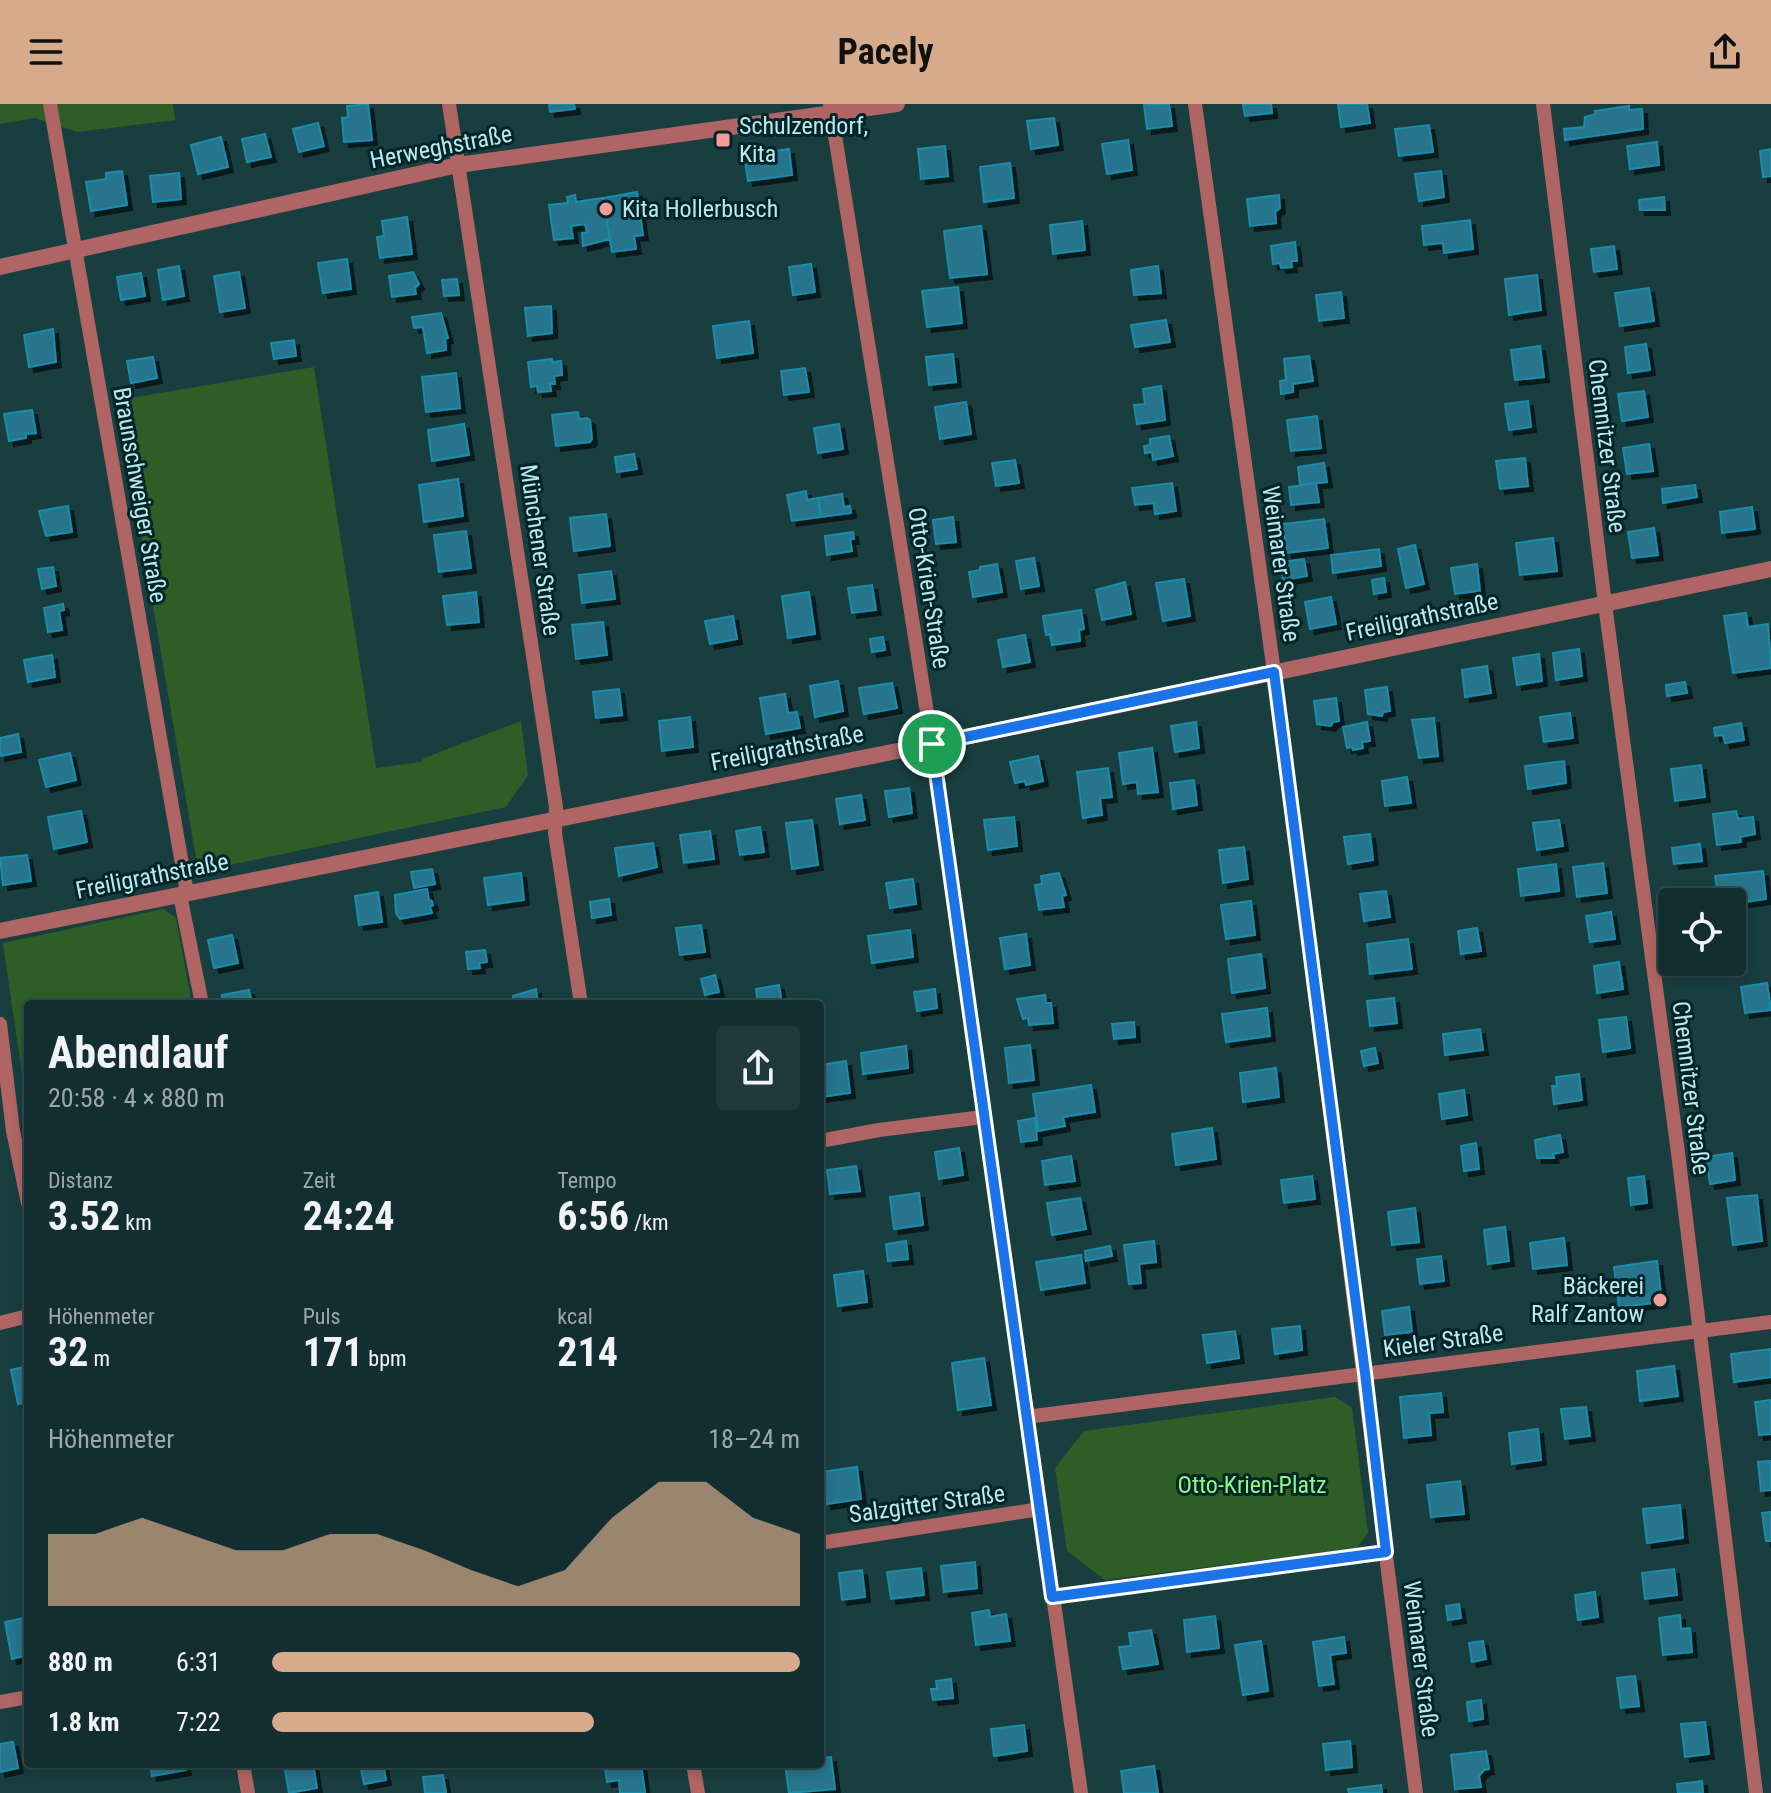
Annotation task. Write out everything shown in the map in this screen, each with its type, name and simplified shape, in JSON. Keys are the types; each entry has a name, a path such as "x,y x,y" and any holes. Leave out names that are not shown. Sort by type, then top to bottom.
{"street":[{"name":"Braunschweiger Straße","path":"50,104 201,1000"},
{"name":"Münchener Straße","path":"449,104 502,440 580,1000"},
{"name":"Herweghstraße","path":"0,267 458,165 831,109 897,104"},
{"name":"Weimarer Straße","path":"1195,104 1274,672 1416,1793"},
{"name":"Chemnitzer Straße","path":"1543,104 1756,1793"},
{"name":"Otto-Krien-Straße","path":"831,109 932,744 1081,1793"},
{"name":"Freiligrathstraße","path":"0,931 932,744 1771,569"},
{"path":"0,1024 13,1131 24,1184"},
{"path":"824,1140 983,1117"},
{"path":"0,1323 24,1317"},
{"name":"Kieler Straße","path":"1026,1417 1771,1322"},
{"name":"Salzgitter Straße","path":"824,1542 1040,1509"},
{"path":"1052,1597 1386,1552"},
{"path":"0,1702 24,1698"},
{"path":"244,1768 248,1793"},
{"path":"694,1768 698,1793"}],"green space":[{"path":"0,104 173,104 175,120 77,132 35,118 0,124"},
{"path":"314,367 376,768 421,762 424,758 521,721 528,775 506,807 211,869 196,858 118,400"},
{"path":"163,909 176,918 191,1000 24,1000 24,1088 3,943"},
{"name":"Otto-Krien-Platz","path":"1335,1397 1352,1408 1368,1533 1357,1548 1105,1580 1067,1551 1055,1468 1084,1431"}],"building":[{"path":"368,104 372,140 344,142 342,118 348,117 347,106"},
{"path":"549,104 574,104 575,109 550,112"},
{"path":"1169,104 1172,126 1147,129 1144,105"},
{"path":"1243,104 1271,104 1272,113 1245,116"},
{"path":"1338,104 1367,104 1370,123 1341,127"},
{"path":"1629,106 1629,110 1642,109 1643,129 1565,140 1564,129 1584,127 1585,117 1596,114 1595,111"},
{"path":"1054,118 1058,145 1031,149 1027,121"},
{"path":"318,123 324,146 299,152 293,129"},
{"path":"1429,125 1433,152 1399,156 1395,129"},
{"path":"265,134 271,157 247,162 242,139"},
{"path":"221,137 228,167 198,174 191,145"},
{"path":"1128,140 1132,170 1107,174 1102,144"},
{"path":"1657,142 1659,165 1630,169 1627,146"},
{"path":"945,146 948,176 921,179 918,149"},
{"path":"789,149 792,175 748,181 744,155"},
{"path":"1771,149 1771,176 1763,177 1760,151"},
{"path":"1010,163 1014,198 984,202 980,167"},
{"path":"122,171 127,205 91,211 86,182 106,179 106,173"},
{"path":"1441,171 1444,197 1419,201 1415,174"},
{"path":"179,173 181,199 153,202 150,176"},
{"path":"637,192 643,235 634,236 636,249 612,252 603,198"},
{"path":"575,195 576,202 603,198 610,239 583,246 582,233 587,233 585,224 571,226 573,238 554,240 549,205 568,203 567,197"},
{"path":"1279,195 1276,223 1250,226 1247,199"},
{"path":"1664,197 1665,210 1640,210 1639,200"},
{"path":"407,217 412,254 380,258 377,237 384,236 382,221"},
{"path":"1470,220 1473,249 1444,253 1443,243 1424,245 1422,226"},
{"path":"1082,221 1085,250 1053,254 1050,225"},
{"path":"981,226 987,274 950,278 944,231"},
{"path":"1295,242 1297,261 1291,261 1292,267 1281,268 1280,263 1273,264 1271,246"},
{"path":"1614,246 1617,269 1594,272 1591,249"},
{"path":"347,259 351,289 323,293 318,263"},
{"path":"811,264 815,292 793,295 789,267"},
{"path":"179,266 184,296 163,300 158,270"},
{"path":"1158,266 1161,293 1134,295 1131,270"},
{"path":"239,272 245,308 220,312 214,276"},
{"path":"413,272 419,284 415,288 416,294 392,297 389,276"},
{"path":"141,273 145,296 121,300 117,277"},
{"path":"1537,275 1541,310 1509,315 1505,279"},
{"path":"457,279 459,295 444,296 442,280"},
{"path":"958,287 962,323 927,327 922,291"},
{"path":"1649,288 1654,321 1620,326 1615,293"},
{"path":"1341,292 1344,318 1319,321 1316,295"},
{"path":"551,306 552,333 528,336 525,308"},
{"path":"441,313 448,338 445,339 446,350 427,353 423,327 414,328 412,317"},
{"path":"1166,320 1170,342 1135,347 1131,325"},
{"path":"749,321 753,353 717,358 713,326"},
{"path":"53,329 56,362 29,367 24,335"},
{"path":"294,340 296,356 274,359 271,343"},
{"path":"1646,344 1650,370 1628,373 1625,347"},
{"path":"1540,346 1544,377 1515,380 1511,350"},
{"path":"953,354 956,382 929,385 926,357"},
{"path":"1309,356 1313,381 1293,384 1293,392 1281,394 1280,381 1286,380 1284,359"},
{"path":"153,357 157,378 131,383 127,361"},
{"path":"552,359 552,362 561,361 562,375 554,376 555,384 550,384 551,391 538,392 537,386 531,387 528,362"},
{"path":"805,368 809,392 784,395 781,371"},
{"path":"456,373 460,408 426,412 422,377"},
{"path":"1161,386 1165,420 1137,424 1134,405 1145,404 1143,389"},
{"path":"1644,391 1648,417 1622,421 1618,394"},
{"path":"1528,401 1531,427 1509,430 1505,404"},
{"path":"966,402 971,434 940,439 935,407"},
{"path":"32,410 36,433 9,441 4,414"},
{"path":"578,412 579,419 590,420 592,439 590,442 556,446 552,415"},
{"path":"1317,416 1321,448 1291,451 1287,420"},
{"path":"464,424 469,455 432,461 428,430"},
{"path":"839,424 843,449 818,453 814,428"},
{"path":"1169,436 1173,456 1153,460 1152,452 1145,453 1144,446 1150,445 1150,439"},
{"path":"1649,444 1653,471 1627,474 1623,448"},
{"path":"634,454 637,469 617,472 615,457"},
{"path":"1525,458 1528,486 1500,489 1496,461"},
{"path":"1015,460 1019,483 996,486 992,463"},
{"path":"1324,463 1327,482 1300,485 1298,467"},
{"path":"458,479 463,516 424,522 419,485"},
{"path":"1172,483 1176,511 1155,514 1154,503 1135,505 1132,488"},
{"path":"1316,483 1319,502 1291,505 1289,487"},
{"path":"1695,485 1697,497 1663,503 1662,489"},
{"path":"806,491 807,500 818,498 821,517 792,521 787,495"},
{"path":"842,494 844,507 850,506 851,513 821,517 818,498"},
{"path":"68,506 72,532 46,536 39,511"},
{"path":"1752,507 1755,529 1722,533 1720,512"},
{"path":"606,514 610,546 574,551 570,518"},
{"path":"953,517 956,542 936,544 933,520"},
{"path":"1324,519 1328,548 1287,553 1283,524"},
{"path":"1654,528 1658,555 1632,558 1628,532"},
{"path":"466,531 471,568 439,572 434,535"},
{"path":"853,532 854,539 850,539 852,551 827,555 825,536"},
{"path":"1553,538 1557,571 1520,575 1516,543"},
{"path":"1415,545 1424,584 1406,588 1398,549"},
{"path":"1379,549 1381,566 1333,573 1331,555"},
{"path":"1034,558 1039,586 1021,589 1016,561"},
{"path":"1304,559 1307,576 1283,580 1281,562"},
{"path":"997,564 1002,592 973,597 969,572"},
{"path":"1477,564 1480,591 1455,594 1451,568"},
{"path":"53,567 56,586 42,589 38,569"},
{"path":"611,571 615,599 582,603 579,575"},
{"path":"1384,578 1386,592 1374,594 1372,580"},
{"path":"1184,579 1190,616 1163,621 1156,583"},
{"path":"1125,582 1131,614 1102,620 1096,590"},
{"path":"872,585 876,610 852,613 848,588"},
{"path":"476,592 479,622 447,625 443,596"},
{"path":"809,592 815,634 788,638 782,596"},
{"path":"1331,597 1336,624 1310,629 1305,602"},
{"path":"63,604 64,610 59,611 62,630 48,632 44,608"},
{"path":"1081,610 1084,629 1079,630 1080,641 1052,645 1050,634 1046,635 1043,616"},
{"path":"1746,613 1748,627 1768,624 1771,668 1733,673 1724,616"},
{"path":"733,616 737,639 710,644 705,621"},
{"path":"603,622 607,655 576,659 572,625"},
{"path":"1025,635 1030,662 1003,667 998,640"},
{"path":"883,637 885,650 872,652 870,639"},
{"path":"1579,649 1582,676 1556,680 1553,653"},
{"path":"1539,654 1542,681 1517,685 1513,658"},
{"path":"52,655 55,677 28,682 24,660"},
{"path":"1487,666 1491,693 1465,697 1462,670"},
{"path":"838,681 843,711 815,717 810,686"},
{"path":"1685,682 1687,693 1667,696 1666,685"},
{"path":"892,683 897,708 864,714 859,688"},
{"path":"1387,687 1390,711 1383,712 1382,716 1368,714 1365,690"},
{"path":"619,689 622,715 596,718 593,692"},
{"path":"785,694 788,713 797,712 800,728 766,734 760,698"},
{"path":"1336,698 1339,721 1331,726 1317,724 1314,701"},
{"path":"1570,713 1573,738 1544,742 1540,717"},
{"path":"690,717 693,747 662,751 659,721"},
{"path":"1434,718 1438,756 1419,758 1412,720"},
{"path":"1196,722 1199,748 1175,752 1171,726"},
{"path":"1367,722 1370,741 1362,742 1363,748 1347,748 1343,727"},
{"path":"1741,723 1744,740 1725,743 1723,735 1715,736 1714,728"},
{"path":"18,734 21,752 0,756 0,738"},
{"path":"1152,748 1158,792 1138,794 1137,782 1123,784 1119,753"},
{"path":"70,753 76,780 46,787 39,760"},
{"path":"1038,756 1043,781 1026,785 1025,781 1015,783 1010,762"},
{"path":"1564,761 1566,783 1528,789 1525,766"},
{"path":"1701,765 1705,797 1675,801 1671,769"},
{"path":"1108,768 1112,797 1100,798 1102,815 1083,818 1077,772"},
{"path":"1407,777 1411,803 1385,806 1382,781"},
{"path":"1194,780 1197,805 1173,809 1170,783"},
{"path":"909,788 912,813 889,817 885,791"},
{"path":"861,795 865,820 840,824 836,799"},
{"path":"81,811 87,842 54,849 48,817"},
{"path":"1736,811 1738,819 1753,817 1755,834 1740,837 1741,842 1717,845 1713,814"},
{"path":"1014,817 1017,846 988,850 984,820"},
{"path":"812,820 818,865 792,869 786,823"},
{"path":"1559,820 1563,846 1537,850 1533,823"},
{"path":"760,827 764,852 740,855 736,831"},
{"path":"710,831 714,859 684,863 680,835"},
{"path":"1370,834 1373,860 1348,864 1344,837"},
{"path":"653,843 657,867 619,876 615,848"},
{"path":"1700,844 1702,861 1674,864 1672,848"},
{"path":"1244,847 1248,879 1223,883 1219,850"},
{"path":"27,855 31,881 3,885 0,858"},
{"path":"1603,863 1607,893 1577,897 1573,867"},
{"path":"1556,864 1559,891 1521,896 1518,869"},
{"path":"432,869 435,884 414,888 411,872"},
{"path":"1763,871 1766,899 1746,902 1746,888 1717,888 1715,876"},
{"path":"521,873 524,900 488,905 484,878"},
{"path":"1059,873 1066,895 1062,896 1064,907 1039,910 1035,885 1042,884 1041,876"},
{"path":"913,879 916,904 890,908 886,883"},
{"path":"427,889 433,905 430,907 432,913 400,919 396,913 395,895"},
{"path":"1386,891 1390,917 1364,921 1360,894"},
{"path":"378,892 382,922 359,925 355,896"},
{"path":"609,899 611,915 592,918 590,902"},
{"path":"1251,901 1255,935 1226,939 1221,905"},
{"path":"1611,912 1615,939 1590,942 1586,916"},
{"path":"701,925 705,952 680,955 676,928"},
{"path":"1477,928 1481,951 1461,954 1458,931"},
{"path":"910,930 913,957 872,963 868,936"},
{"path":"1026,934 1030,965 1005,969 1000,938"},
{"path":"232,935 238,963 214,968 208,940"},
{"path":"1408,939 1412,969 1370,974 1367,944"},
{"path":"485,950 487,962 479,963 480,968 468,969 466,952"},
{"path":"1261,954 1265,988 1232,993 1228,959"},
{"path":"1619,962 1623,989 1597,993 1594,966"},
{"path":"715,975 719,992 705,995 701,979"},
{"path":"1767,983 1771,1010 1745,1013 1741,987"},
{"path":"779,985 781,1000 757,1000 756,989"},
{"path":"536,989 537,1000 514,1000 513,996"},
{"path":"935,989 937,1008 917,1011 914,992"},
{"path":"249,990 251,1000 223,1000 222,995"},
{"path":"1045,995 1046,1003 1051,1003 1053,1023 1029,1025 1028,1018 1023,1019 1017,999"},
{"path":"1394,998 1397,1023 1370,1026 1367,1001"},
{"path":"1267,1008 1270,1036 1226,1042 1222,1014"},
{"path":"1626,1017 1630,1048 1603,1052 1599,1020"},
{"path":"1134,1022 1135,1037 1114,1039 1112,1024"},
{"path":"1480,1029 1483,1050 1445,1055 1443,1034"},
{"path":"1030,1045 1034,1080 1009,1083 1005,1048"},
{"path":"906,1046 908,1068 863,1074 861,1053"},
{"path":"1375,1048 1378,1063 1364,1066 1361,1051"},
{"path":"846,1061 850,1093 824,1096 824,1064"},
{"path":"1276,1068 1279,1097 1243,1102 1240,1073"},
{"path":"1579,1074 1582,1100 1554,1104 1552,1086 1557,1086 1556,1077"},
{"path":"1091,1085 1095,1112 1063,1117 1065,1126 1038,1131 1033,1094"},
{"path":"1464,1090 1467,1115 1442,1119 1439,1094"},
{"path":"1035,1118 1037,1140 1021,1142 1018,1121"},
{"path":"1212,1128 1216,1159 1176,1165 1172,1134"},
{"path":"1560,1135 1563,1152 1553,1154 1554,1158 1537,1158 1535,1140"},
{"path":"1476,1143 1479,1169 1464,1171 1461,1146"},
{"path":"959,1148 963,1175 939,1179 935,1152"},
{"path":"1732,1153 1735,1180 1710,1184 1706,1157"},
{"path":"1071,1156 1075,1181 1045,1185 1042,1161"},
{"path":"856,1166 860,1191 830,1194 827,1170"},
{"path":"1312,1176 1315,1199 1284,1203 1281,1180"},
{"path":"1644,1176 1647,1203 1631,1205 1628,1178"},
{"path":"919,1193 923,1225 894,1229 890,1197"},
{"path":"1757,1195 1762,1241 1733,1245 1727,1198"},
{"path":"1080,1198 1086,1229 1052,1235 1047,1203"},
{"path":"1415,1208 1419,1242 1392,1245 1388,1212"},
{"path":"1505,1227 1509,1261 1488,1264 1484,1230"},
{"path":"1564,1238 1567,1265 1533,1269 1530,1243"},
{"path":"906,1241 908,1259 888,1261 886,1244"},
{"path":"1154,1241 1156,1262 1139,1264 1141,1283 1129,1284 1124,1245"},
{"path":"1110,1246 1112,1256 1086,1261 1085,1251"},
{"path":"1081,1255 1085,1283 1041,1290 1036,1262"},
{"path":"1441,1256 1444,1281 1420,1284 1417,1259"},
{"path":"1657,1261 1662,1302 1619,1307 1614,1267"},
{"path":"863,1271 867,1302 838,1306 834,1275"},
{"path":"1409,1307 1412,1332 1385,1335 1382,1311"},
{"path":"1300,1326 1302,1350 1275,1354 1272,1329"},
{"path":"1235,1331 1239,1358 1207,1363 1203,1335"},
{"path":"1771,1349 1771,1377 1734,1382 1731,1354"},
{"path":"984,1358 991,1405 958,1410 952,1363"},
{"path":"1674,1366 1678,1396 1640,1401 1637,1371"},
{"path":"24,1367 24,1403 18,1404 11,1370"},
{"path":"1441,1393 1443,1412 1429,1413 1431,1435 1404,1438 1400,1397"},
{"path":"1771,1400 1771,1434 1759,1435 1755,1402"},
{"path":"1586,1407 1590,1436 1565,1439 1561,1409"},
{"path":"1538,1429 1541,1460 1512,1464 1509,1433"},
{"path":"1771,1461 1771,1490 1761,1491 1758,1462"},
{"path":"857,1467 861,1499 826,1504 824,1472"},
{"path":"1460,1481 1464,1514 1431,1517 1427,1485"},
{"path":"1680,1505 1683,1538 1647,1543 1643,1509"},
{"path":"1771,1512 1771,1541 1766,1541 1762,1513"},
{"path":"975,1562 977,1588 944,1592 941,1566"},
{"path":"921,1568 924,1595 891,1599 887,1572"},
{"path":"1674,1569 1677,1595 1645,1599 1642,1573"},
{"path":"862,1570 865,1597 842,1600 839,1573"},
{"path":"1595,1592 1598,1617 1578,1620 1575,1595"},
{"path":"1459,1604 1461,1618 1448,1620 1446,1606"},
{"path":"989,1610 990,1617 1006,1614 1010,1641 976,1645 972,1613"},
{"path":"1680,1615 1681,1629 1690,1628 1692,1652 1663,1655 1659,1618"},
{"path":"1215,1616 1219,1648 1187,1652 1184,1620"},
{"path":"24,1618 24,1656 12,1659 5,1622"},
{"path":"1151,1630 1158,1664 1123,1669 1119,1647 1131,1646 1129,1633"},
{"path":"1344,1637 1346,1653 1330,1655 1334,1684 1319,1686 1313,1642"},
{"path":"1261,1641 1268,1691 1243,1695 1235,1645"},
{"path":"1483,1641 1486,1659 1472,1662 1469,1643"},
{"path":"1635,1676 1639,1706 1621,1708 1617,1678"},
{"path":"951,1679 953,1698 933,1700 931,1689 937,1689 936,1681"},
{"path":"1481,1700 1483,1719 1469,1721 1467,1702"},
{"path":"1705,1722 1709,1754 1685,1757 1681,1724"},
{"path":"1024,1725 1027,1751 994,1756 991,1729"},
{"path":"1350,1741 1352,1767 1326,1770 1323,1744"},
{"path":"13,1742 18,1768 0,1772 0,1744"},
{"path":"1486,1751 1489,1769 1479,1776 1481,1787 1455,1789 1451,1755"},
{"path":"831,1757 835,1789 789,1793 786,1768 824,1768 824,1758"},
{"path":"1154,1766 1158,1793 1124,1793 1121,1771"},
{"path":"151,1768 186,1768 186,1770 152,1776"},
{"path":"285,1768 314,1768 317,1788 289,1793"},
{"path":"361,1768 384,1768 386,1780 364,1784"},
{"path":"605,1768 642,1768 645,1793 620,1793 619,1780 607,1782"},
{"path":"443,1775 446,1793 425,1793 423,1777"},
{"path":"1702,1781 1703,1793 1678,1793 1677,1784"},
{"path":"1381,1785 1382,1793 1349,1793 1348,1789"}],"place":[{"name":"Schulzendorf, Kita","path":"723,140"},
{"name":"Kita Hollerbusch","path":"606,209"},
{"name":"Bäckerei Ralf Zantow","path":"1660,1300"}],"route":[{"path":"1274,672 1386,1552 1052,1597 932,744 1274,672"}]}
